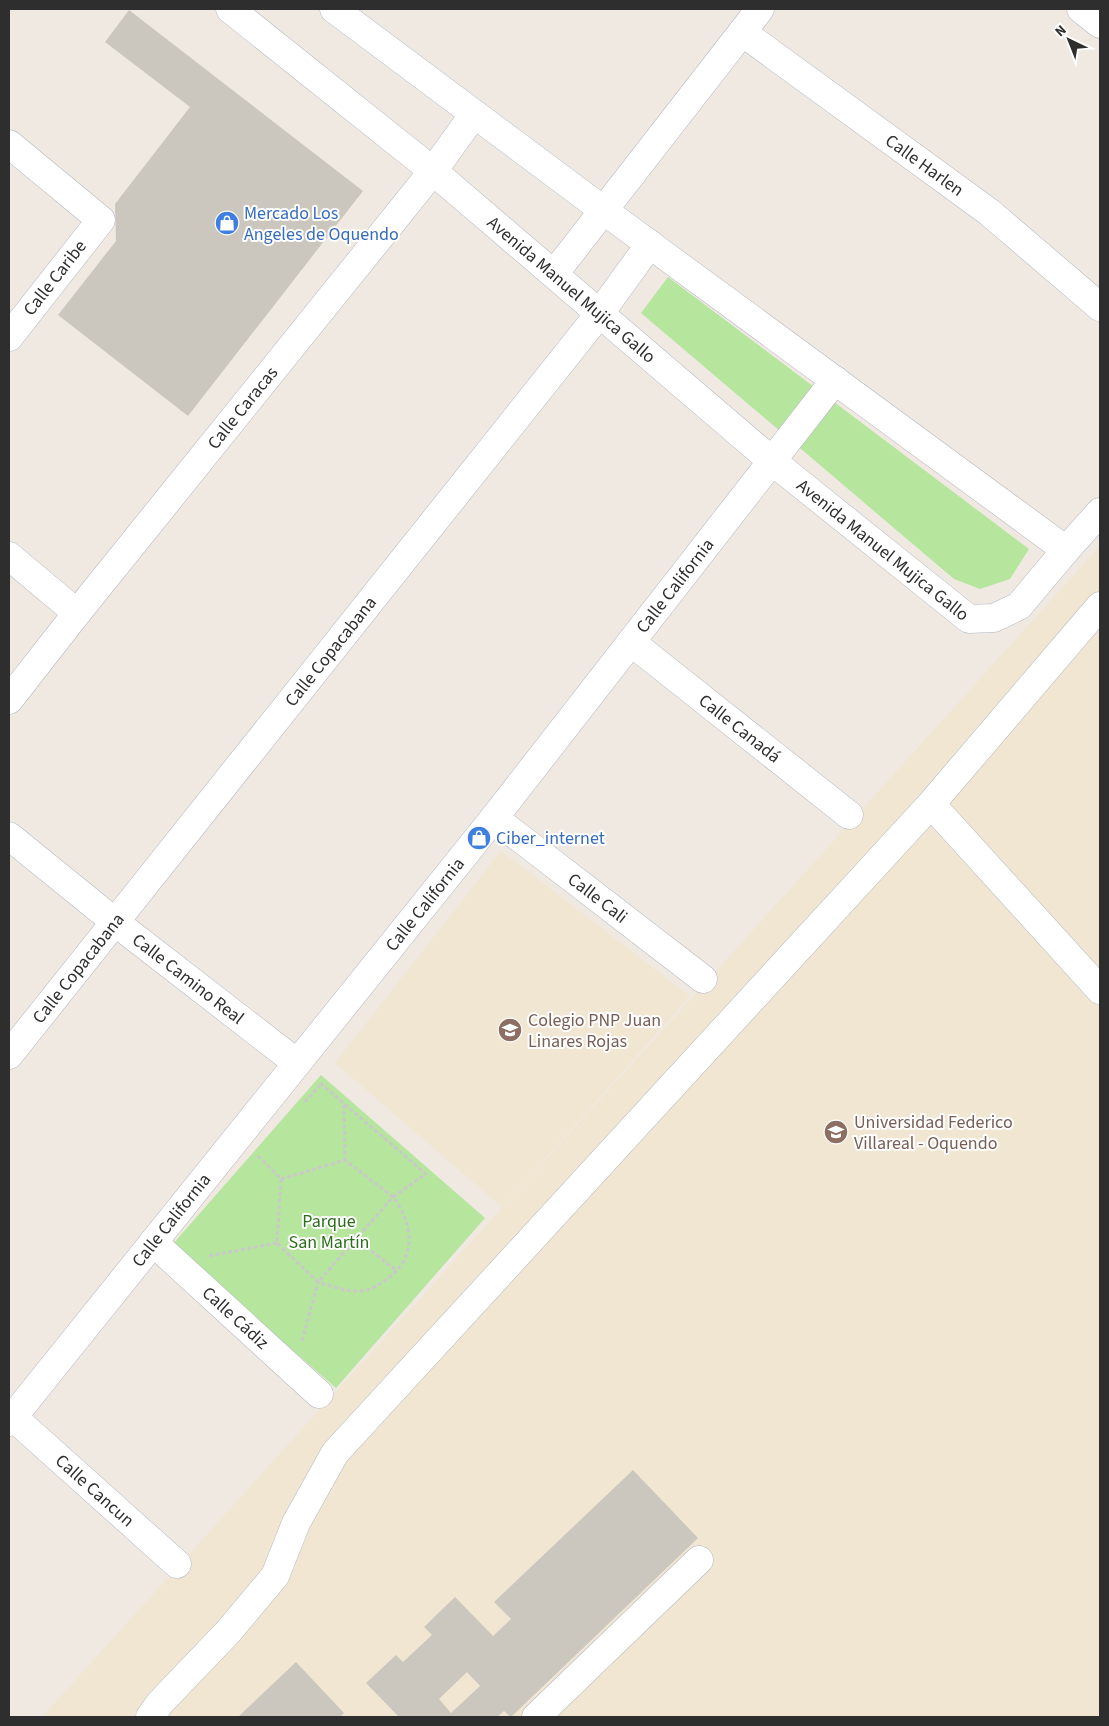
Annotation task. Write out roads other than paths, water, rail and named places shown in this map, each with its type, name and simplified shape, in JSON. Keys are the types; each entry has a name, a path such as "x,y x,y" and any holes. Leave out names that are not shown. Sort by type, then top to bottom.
{"street":[{"name":"Avenida Manuel Mujica Gallo","path":"230,9 433,171 772,461 969,619 994,618 1018,606 1100,512"},
{"path":"334,9 603,210 1066,550"},
{"path":"554,274 760,9"},
{"path":"1081,9 1100,24"},
{"name":"Calle Harlen","path":"742,32 989,212 1100,307"},
{"name":"Calle Caracas","path":"9,700 77,612 433,171 474,114"},
{"name":"Calle Caribe","path":"9,144 101,220 9,337"},
{"name":"Calle Copacabana","path":"9,1055 600,313 650,244"},
{"name":"Calle California","path":"11,1420 494,818 835,380"},
{"path":"9,556 77,612"},
{"path":"150,1717 160,1703 228,1632 275,1576 296,1523 335,1453 931,804 1100,606"},
{"name":"Calle Canadá","path":"631,642 849,815"},
{"path":"931,804 1100,990"},
{"name":"Calle Cali","path":"494,818 702,979"},
{"name":"Calle Camino Real","path":"9,836 115,922 297,1063"},
{"name":"Calle Cádiz","path":"153,1242 319,1394"},
{"name":"Calle Cancun","path":"11,1420 177,1564"},
{"path":"536,1717 699,1560"}],"place":[{"name":"Mercado Los Angeles de Oquendo","path":"227,223"},
{"name":"Ciber_internet","path":"479,838"},
{"name":"Colegio PNP Juan Linares Rojas","path":"510,1030"},
{"name":"Universidad Federico Villareal - Oquendo","path":"836,1132"}],"park label":[{"name":"Parque San Martín","path":"329,1231"}]}
